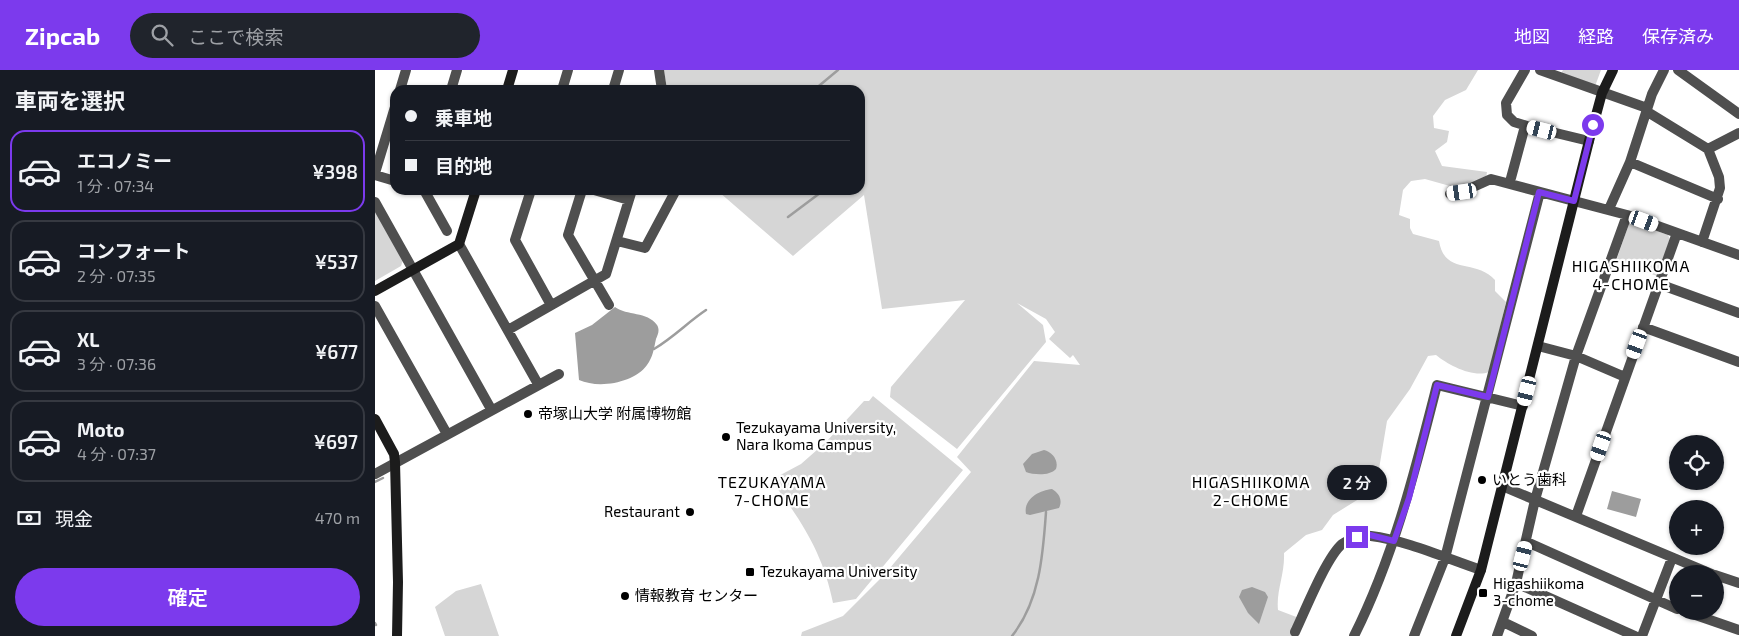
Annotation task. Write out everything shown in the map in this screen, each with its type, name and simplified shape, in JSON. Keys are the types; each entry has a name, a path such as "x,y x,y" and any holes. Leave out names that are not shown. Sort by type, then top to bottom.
{"street":[{"path":"402,85 406,70"},
{"path":"452,85 457,70"},
{"path":"508,85 513,70"},
{"path":"564,85 568,70"},
{"path":"614,85 619,70"},
{"path":"659,70 662,85"},
{"path":"1525,70 1506,103 1507,115 1514,122 1525,126 1589,141"},
{"path":"1540,70 1558,73 1646,110 1708,149 1719,177 1718,199 1702,242"},
{"path":"1456,636 1481,570 1589,141 1602,93 1613,70"},
{"path":"1609,210 1630,162 1646,110 1664,70"},
{"path":"1678,70 1739,114"},
{"path":"390,124 375,174 390,179"},
{"path":"1511,178 1525,126"},
{"path":"1708,149 1739,134"},
{"path":"1630,162 1718,199"},
{"path":"1450,194 1462,192 1491,179 1627,215 1739,255"},
{"path":"1414,636 1445,558 1488,397 1539,192"},
{"path":"427,195 447,231"},
{"path":"375,291 459,244 474,195"},
{"path":"529,195 515,240 551,305"},
{"path":"580,195 568,235 593,281 609,305"},
{"path":"509,330 607,274 630,195"},
{"path":"617,241 645,248 673,195"},
{"path":"375,202 491,409"},
{"path":"1497,636 1516,583 1527,542 1535,500 1576,356 1627,215"},
{"path":"1576,516 1677,233"},
{"path":"459,244 538,384"},
{"path":"1659,284 1739,313"},
{"path":"375,306 447,434"},
{"path":"1643,328 1739,362"},
{"path":"1538,346 1576,356 1625,376"},
{"path":"375,474 491,409 559,374"},
{"path":"1354,636 1394,541 1409,498 1437,385 1523,406"},
{"path":"375,419 394,454 395,462 398,582 397,636"},
{"path":"1503,486 1690,565"},
{"path":"1295,632 1333,556 1343,544 1357,537 1370,535 1394,541 1481,570"},
{"path":"1527,542 1669,606"},
{"path":"1642,636 1672,558"},
{"path":"1724,578 1739,583"},
{"path":"1516,583 1635,636"},
{"path":"1710,620 1739,630"},
{"path":"1503,622 1532,636"}],"shaded area":[{"path":"664,70 1478,70 1466,90 1445,100 1433,116 1434,128 1449,131 1447,142 1435,151 1442,166 1487,172 1486,178 1457,188 1425,179 1411,181 1403,190 1399,215 1410,219 1410,228 1413,234 1439,241 1442,252 1447,259 1487,273 1495,280 1495,291 1506,302 1489,372 1468,372 1447,363 1436,355 1428,356 1410,389 1387,421 1378,475 1362,497 1333,515 1322,530 1306,535 1284,553 1278,610 1299,618 1292,636 801,636 802,632 843,616 884,575 971,472 957,457 1034,361 1080,365 1073,355 1070,358 1049,339 1055,332 1046,319 1017,303 1043,325 1046,342 957,449 890,397 891,387 965,300 882,309 864,195 865,85 666,85"},
{"path":"1563,70 1601,70 1594,89 1560,75"},
{"path":"722,195 864,195 793,256"},
{"path":"375,209 403,260 401,266 375,281"},
{"path":"1633,222 1668,235 1670,239 1657,276 1616,261 1629,224"},
{"path":"615,307 625,312 648,318 657,325 658,332 651,359 634,376 616,383 596,384 579,380 575,333 592,325"},
{"path":"873,396 963,470 856,599 833,603 829,585 817,553 801,523 771,480 801,464 826,442 864,401 869,401"},
{"path":"1044,450 1054,457 1057,463 1056,469 1050,473 1042,474 1026,472 1023,464 1032,454"},
{"path":"1052,489 1060,497 1059,508 1030,515 1026,514 1027,504 1033,496 1042,491"},
{"path":"1612,491 1641,499 1636,517 1607,509"},
{"path":"481,584 499,636 445,636 435,607 456,591"},
{"path":"1252,587 1265,592 1268,597 1259,624 1248,613 1239,597 1242,590"}],"waterway":[{"path":"820,85 838,70"},
{"path":"788,217 817,195"},
{"path":"654,349 706,310"},
{"path":"375,482 383,478"},
{"path":"1012,636 1029,608 1034,592 1041,560 1046,512"}],"place":[{"name":"帝塚山大学 附属博物館","path":"528,414"},
{"name":"Tezukayama University, Nara Ikoma Campus","path":"726,437"},
{"name":"いとう歯科","path":"1482,480"},
{"name":"Restaurant","path":"690,512"},
{"name":"Tezukayama University","path":"750,572"},
{"name":"Higashiikoma 3-chome","path":"1483,593"},
{"name":"情報教育 センター","path":"625,596"}],"district":[{"name":"HIGASHIIKOMA 4-CHOME","path":"1631,275"},
{"name":"TEZUKAYAMA 7-CHOME","path":"772,491"},
{"name":"HIGASHIIKOMA 2-CHOME","path":"1251,491"}],"route":[{"path":"1357,537 1370,535 1394,541 1409,498 1437,385 1488,397 1539,192 1574,201 1593,125"}]}
